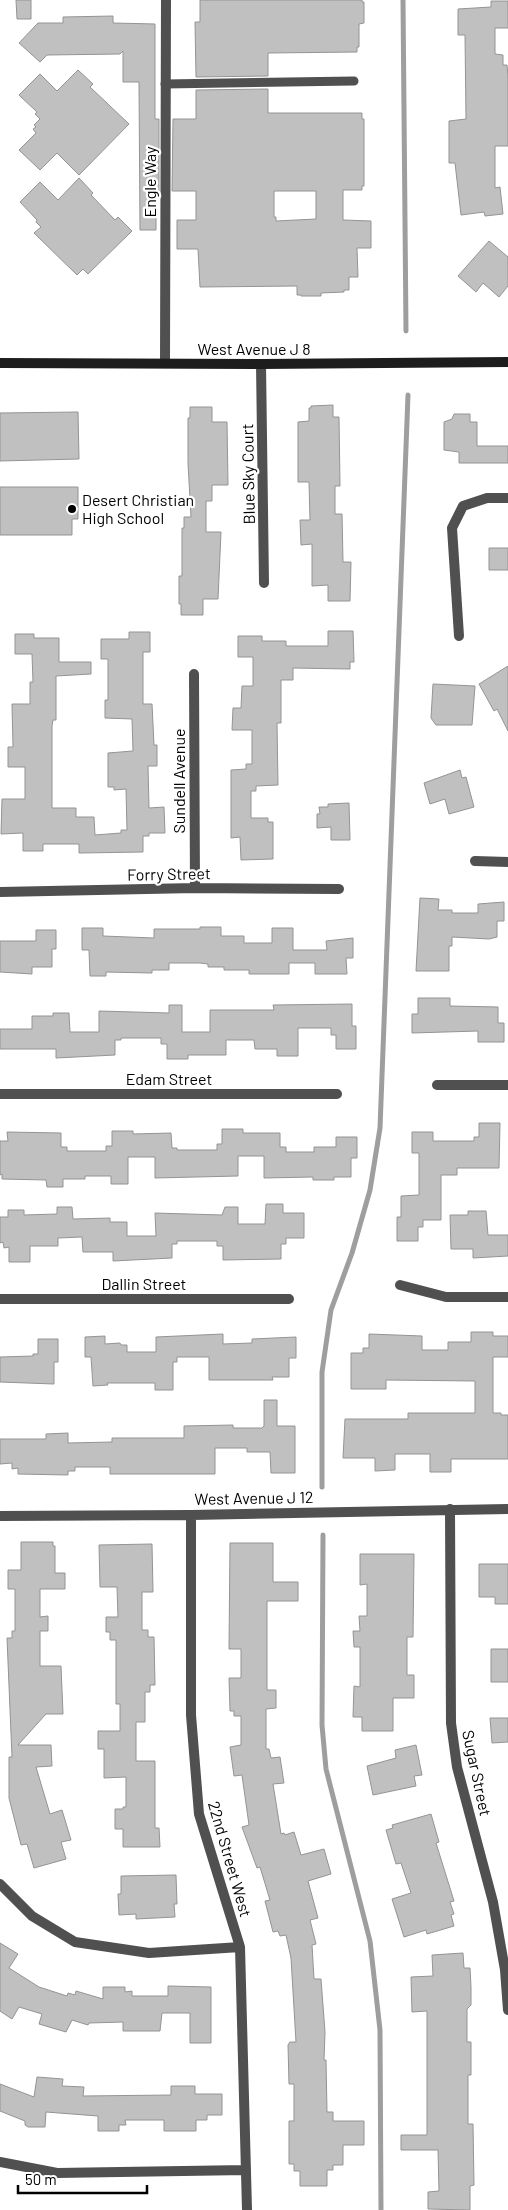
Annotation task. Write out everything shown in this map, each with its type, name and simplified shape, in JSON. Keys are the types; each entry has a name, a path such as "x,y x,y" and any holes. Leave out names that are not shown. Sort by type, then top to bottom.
{"street":[{"name":"Engle Way","path":"165,363 166,0"},
{"name":"West Avenue J 8","path":"0,363 261,364 508,362"},
{"name":"Blue Sky Court","path":"261,364 264,583"},
{"path":"459,636 452,528 463,506 487,498 508,498"},
{"name":"Sundell Avenue","path":"194,674 194,888"},
{"path":"475,861 508,862"},
{"name":"Forry Street","path":"0,892 194,888 339,889"},
{"path":"437,1085 508,1084"},
{"name":"Edam Street","path":"0,1094 337,1094"},
{"path":"400,1285 446,1297 508,1297"},
{"name":"Dallin Street","path":"0,1300 289,1299"},
{"name":"Sugar Street","path":"450,1509 452,1722 457,1767 493,1902 505,1970 508,2010"},
{"name":"West Avenue J 12","path":"0,1516 192,1515 508,1509"},
{"name":"22nd Street West","path":"192,1515 191,1715 199,1814 240,1947 246,2210"},
{"path":"0,1884 32,1916 75,1942 149,1953 240,1947"},
{"path":"0,2162 57,2173 246,2170"}],"lane":[{"path":"165,84 354,81"}],"building":[{"path":"16,0 31,0 31,19 17,19"},
{"path":"200,0 362,0 364,2 364,23 359,24 359,47 357,47 357,52 268,53 268,76 196,77 195,22 200,22"},
{"path":"491,1 508,1 508,28 495,28 495,54 503,55 503,65 507,65 508,76 508,146 495,146 495,188 500,187 503,214 485,216 484,212 461,215 455,163 449,163 449,121 466,119 465,35 458,35 458,9 491,7"},
{"path":"113,16 113,23 155,24 155,119 159,119 159,191 156,191 156,230 140,230 139,82 123,82 123,51 120,54 47,55 40,62 19,43 38,23 63,23 63,17"},
{"path":"78,70 93,84 90,87 129,124 79,175 57,153 40,170 19,150 36,133 33,129 36,127 34,125 40,119 35,114 37,112 19,95 40,74 57,91"},
{"path":"268,89 268,113 362,113 362,119 364,119 364,186 362,186 362,190 343,190 343,220 371,221 371,248 357,248 358,277 349,277 349,290 321,293 321,296 301,296 297,295 297,286 200,287 198,249 177,249 177,220 196,220 196,191 172,191 173,119 196,119 196,90","holes":["274,191 316,191 316,219 276,221 276,217 274,217"]},
{"path":"79,178 93,193 91,195 115,220 118,217 132,231 88,274 83,269 77,275 34,233 41,227 20,202 40,182 58,200"},
{"path":"489,241 508,257 508,286 499,297 483,283 476,292 458,276"},
{"path":"333,405 333,417 339,417 340,486 335,486 335,514 342,514 343,562 351,562 350,601 328,601 328,585 312,586 312,544 301,545 300,520 310,520 309,482 298,482 298,422 309,421 309,408 311,406"},
{"path":"190,407 212,407 212,422 227,422 228,485 212,485 212,501 206,501 206,532 221,532 218,599 203,599 203,615 181,615 181,604 179,604 179,576 182,576 182,528 184,528 184,517 191,517 188,463 188,418 190,418"},
{"path":"78,412 79,459 0,461 0,413"},
{"path":"454,414 470,414 470,422 477,422 477,446 508,446 508,463 459,463 459,452 444,450 444,422 452,419"},
{"path":"0,487 78,487 78,519 72,519 72,535 0,535"},
{"path":"489,548 508,548 508,570 489,570"},
{"path":"328,631 353,631 354,662 350,662 350,669 293,668 293,680 281,680 281,723 277,723 278,785 256,786 256,791 251,791 251,818 268,818 268,822 273,822 273,859 241,860 240,837 231,838 231,770 246,769 246,764 252,764 252,730 232,730 233,708 241,708 242,686 253,686 253,657 238,657 238,636 262,636 262,641 286,641 286,646 328,646"},
{"path":"129,632 150,632 150,652 143,652 143,704 152,704 154,745 157,745 157,766 148,766 149,808 164,807 165,833 149,833 149,836 143,836 143,852 79,853 79,844 43,844 43,851 23,851 23,833 1,834 2,799 25,799 25,767 8,767 8,747 13,747 12,704 30,704 30,682 33,682 32,654 15,654 15,634 34,634 34,638 59,638 59,662 91,662 91,674 56,676 56,720 53,720 52,726 52,808 76,808 76,817 94,817 95,835 121,833 121,830 127,830 126,789 114,790 114,787 108,787 108,753 133,751 132,719 105,718 105,700 108,700 108,659 101,659 101,639 129,639"},
{"path":"508,666 508,731 497,709 494,711 479,684"},
{"path":"433,684 475,686 472,725 436,725 431,718"},
{"path":"460,770 462,778 466,777 474,807 449,814 445,799 430,804 424,783"},
{"path":"349,803 350,840 331,840 331,827 317,828 317,814 320,814 319,807 328,807 328,804"},
{"path":"420,898 439,899 438,910 452,910 452,913 478,913 478,904 504,902 504,921 497,921 497,937 489,939 452,937 452,946 449,946 449,971 416,971"},
{"path":"200,927 221,927 221,936 244,936 244,943 272,943 272,928 293,928 293,950 327,950 326,941 353,938 353,958 346,958 347,974 315,974 315,963 289,963 289,974 249,974 249,970 224,970 224,967 208,967 208,964 169,963 169,970 152,970 152,973 106,972 106,976 90,976 89,950 82,950 82,928 103,928 103,936 154,938 154,929 200,929"},
{"path":"36,930 56,930 56,949 52,949 52,967 32,967 32,974 0,972 0,941 36,941"},
{"path":"418,998 450,998 450,1006 498,1007 498,1023 504,1023 504,1042 478,1042 478,1031 412,1033 412,1014 418,1014"},
{"path":"352,1004 352,1026 356,1026 356,1049 336,1049 336,1035 331,1035 331,1028 298,1028 298,1056 277,1056 277,1049 255,1049 254,1040 226,1040 226,1055 188,1055 188,1059 167,1059 167,1044 161,1044 161,1038 121,1038 121,1040 115,1040 115,1055 56,1058 56,1049 0,1049 0,1029 32,1029 32,1016 53,1016 53,1013 69,1013 70,1032 99,1032 99,1011 169,1013 169,1005 182,1005 182,1032 210,1032 210,1010 274,1010 273,1005"},
{"path":"479,1123 500,1123 499,1168 457,1168 457,1175 441,1175 441,1220 423,1220 423,1227 418,1227 418,1241 397,1241 397,1217 401,1217 401,1196 419,1195 419,1153 412,1153 412,1132 433,1132 433,1141 474,1141 474,1137 479,1137"},
{"path":"222,1129 243,1129 243,1133 280,1133 280,1147 286,1147 286,1152 314,1152 314,1147 336,1147 336,1137 357,1137 357,1158 351,1158 351,1177 334,1177 334,1180 313,1180 313,1177 264,1178 264,1156 238,1156 238,1176 155,1178 155,1157 128,1157 128,1184 111,1184 111,1176 85,1176 85,1179 63,1179 63,1187 47,1187 46,1180 2,1179 2,1174 0,1175 0,1141 8,1141 7,1132 61,1133 61,1147 67,1147 67,1151 106,1151 106,1146 112,1146 112,1131 133,1131 133,1134 171,1133 172,1148 177,1148 177,1150 217,1150 217,1144 222,1144"},
{"path":"266,1204 283,1204 283,1213 304,1213 304,1238 286,1238 286,1244 281,1244 281,1259 223,1260 223,1246 217,1246 217,1241 177,1241 177,1244 172,1244 172,1258 113,1261 113,1252 83,1252 82,1237 58,1238 58,1246 30,1246 30,1262 9,1262 9,1247 4,1248 3,1242 0,1243 0,1217 8,1217 8,1210 24,1210 24,1215 57,1214 57,1207 72,1207 73,1219 110,1218 110,1222 127,1222 127,1236 156,1236 155,1213 222,1215 225,1207 238,1207 238,1224 265,1224"},
{"path":"468,1211 486,1211 488,1235 508,1235 508,1256 473,1258 473,1249 451,1249 450,1215 468,1215"},
{"path":"471,1332 493,1332 493,1336 508,1336 508,1357 493,1357 493,1413 508,1415 508,1459 451,1459 451,1472 430,1472 430,1454 395,1454 395,1470 375,1471 375,1458 343,1458 345,1419 408,1419 408,1413 475,1413 475,1381 386,1380 386,1389 351,1389 351,1353 363,1353 363,1348 369,1348 369,1334 422,1336 422,1350 448,1350 448,1342 471,1342"},
{"path":"223,1334 223,1344 252,1343 252,1339 296,1337 296,1358 289,1358 289,1377 272,1377 273,1380 209,1380 209,1357 177,1357 177,1362 173,1362 173,1390 155,1390 155,1383 107,1383 108,1385 93,1386 91,1357 85,1357 85,1337 105,1336 105,1344 120,1343 121,1345 127,1345 127,1352 156,1352 156,1337"},
{"path":"38,1339 58,1339 58,1362 54,1362 54,1384 0,1382 0,1357 33,1356 33,1354 38,1354"},
{"path":"264,1400 277,1400 277,1426 295,1426 295,1473 271,1473 270,1452 247,1452 247,1448 215,1448 215,1474 110,1474 110,1467 75,1467 75,1471 68,1471 68,1475 18,1474 18,1468 12,1469 12,1463 0,1464 0,1439 46,1439 46,1434 68,1433 68,1443 112,1442 112,1438 184,1438 184,1426 233,1425 233,1428 262,1428 264,1426"},
{"path":"21,1542 53,1542 53,1546 55,1546 55,1573 65,1573 65,1589 40,1589 40,1617 48,1616 48,1631 40,1631 40,1666 61,1666 63,1714 46,1714 18,1745 51,1745 52,1766 36,1767 50,1814 62,1810 71,1840 61,1842 66,1859 34,1868 27,1844 21,1845 9,1798 9,1757 12,1757 7,1638 12,1638 12,1631 15,1631 15,1589 8,1589 8,1570 21,1570"},
{"path":"230,1543 273,1543 273,1582 298,1582 298,1601 267,1601 267,1690 276,1690 276,1708 266,1709 266,1749 269,1749 271,1758 280,1757 284,1783 273,1784 281,1834 284,1833 285,1835 294,1832 301,1855 324,1849 331,1874 308,1881 318,1918 310,1920 316,1944 312,1945 314,1979 321,1979 325,2032 324,2060 326,2060 327,2112 333,2112 333,2121 364,2121 364,2145 343,2145 343,2165 333,2165 333,2170 327,2170 327,2186 300,2186 300,2171 294,2171 294,2164 289,2164 289,2121 294,2121 294,2084 289,2084 288,2045 290,2042 296,2042 291,1958 286,1935 280,1936 278,1931 273,1932 265,1901 270,1900 260,1867 257,1868 242,1827 249,1825 242,1775 234,1776 230,1747 241,1745 241,1716 234,1716 234,1711 230,1711 229,1678 241,1678 241,1649 229,1649"},
{"path":"152,1544 153,1592 142,1592 142,1630 148,1630 148,1637 154,1637 155,1685 150,1685 150,1692 145,1692 145,1722 136,1722 136,1761 155,1761 155,1828 159,1828 160,1847 123,1847 123,1829 115,1829 115,1809 126,1807 126,1777 104,1778 104,1749 98,1749 98,1731 120,1731 120,1704 116,1704 116,1640 110,1640 110,1632 106,1632 106,1617 118,1617 117,1587 100,1587 99,1545"},
{"path":"360,1554 414,1554 413,1637 407,1637 407,1675 414,1675 414,1698 393,1698 393,1731 362,1731 362,1717 353,1717 354,1686 360,1687 360,1647 354,1647 353,1631 360,1631 359,1616 367,1616 367,1584 360,1585"},
{"path":"479,1564 508,1564 508,1604 495,1604 495,1597 479,1597"},
{"path":"491,1649 508,1649 508,1682 491,1682"},
{"path":"490,1718 508,1718 508,1742 492,1743"},
{"path":"416,1745 422,1775 414,1776 416,1786 373,1795 367,1766 396,1758 395,1750"},
{"path":"431,1814 439,1842 436,1843 454,1901 450,1902 454,1914 451,1915 454,1926 427,1934 426,1930 404,1937 392,1899 411,1893 401,1863 396,1864 386,1830 393,1828 392,1825"},
{"path":"176,1875 177,1904 174,1904 175,1917 136,1919 136,1914 119,1915 118,1894 121,1894 121,1876"},
{"path":"0,1943 18,1954 9,1968 39,1987 67,1996 68,1993 75,1995 76,1991 103,1999 103,1987 125,1987 125,1992 132,1991 132,1996 168,1996 168,1986 211,1987 211,2043 190,2043 190,2013 162,2013 160,2031 123,2031 123,2022 89,2023 88,2025 72,2020 66,2032 39,2024 42,2014 19,2007 12,2019 0,2011"},
{"path":"463,1953 464,1968 470,1968 471,1987 471,2005 467,2009 467,2042 471,2042 471,2075 468,2075 468,2124 473,2124 474,2185 470,2186 470,2210 428,2209 428,2192 439,2191 438,2150 401,2150 401,2135 427,2135 427,2011 412,2012 411,1977 433,1976 432,1955"},
{"path":"37,2077 63,2079 62,2086 84,2087 83,2096 171,2095 171,2086 195,2086 195,2094 222,2094 222,2115 207,2115 207,2120 196,2120 196,2131 164,2131 164,2120 125,2120 126,2125 119,2125 119,2131 98,2131 98,2116 46,2112 45,2127 28,2127 25,2125 25,2121 0,2111 0,2084 34,2097"}],"waterway":[{"path":"403,0 406,331"},
{"path":"322,1487 322,1372 331,1310 352,1253 370,1190 380,1128 408,395"},
{"path":"323,1535 322,1725 326,1769 370,1941 380,2030 381,2210"}],"place":[{"name":"Desert Christian High School","path":"72,509"}]}
